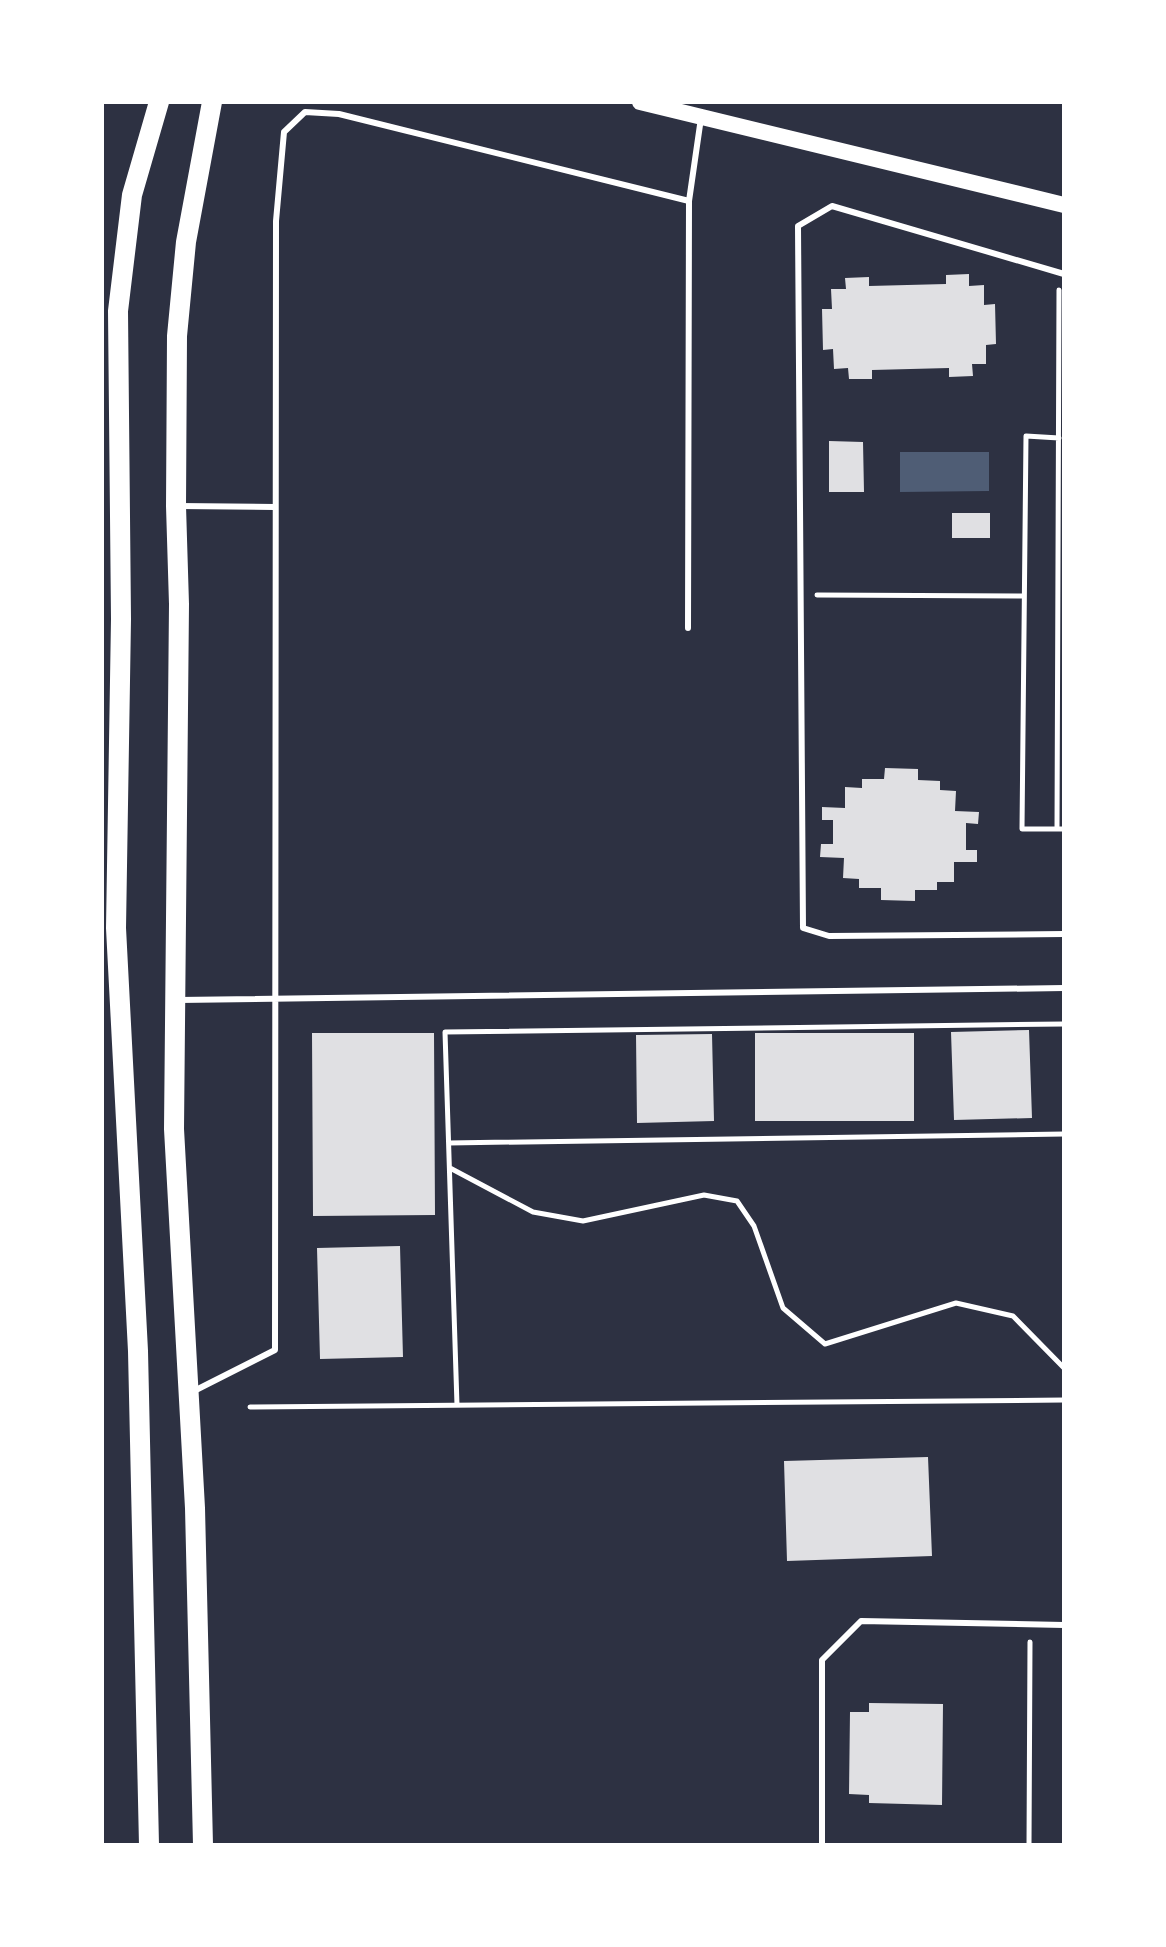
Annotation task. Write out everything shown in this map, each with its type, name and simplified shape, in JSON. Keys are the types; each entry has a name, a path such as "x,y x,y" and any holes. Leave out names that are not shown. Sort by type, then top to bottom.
{"main road":[{"path":"640,102 1064,205"},
{"path":"149,1845 138,1351 116,928 121,619 118,311 132,195 157,105"},
{"path":"203,1845 195,1508 174,1129 179,620 176,506 177,336 186,242 213,107"}],"lane":[{"path":"189,1394 275,1350 276,221 284,132 305,112 339,114 689,201"},
{"path":"688,628 689,201 701,116"},
{"path":"1062,274 832,206 798,226 803,928 829,936 1064,934"},
{"path":"176,506 275,507"},
{"path":"175,1000 1064,988"},
{"path":"822,1845 822,1660 861,1621 1064,1625"}],"path":[{"path":"1059,438 1026,436 1022,829 1060,829 1059,438 1062,274"},
{"path":"800,595 1024,596"},
{"path":"457,1405 445,1032 1064,1024"},
{"path":"449,1143 1064,1134"},
{"path":"449,1167 533,1212 583,1221 704,1195 737,1201 754,1226 783,1308 825,1344 956,1303 1013,1316 1064,1368"},
{"path":"250,1407 1064,1400"},
{"path":"1029,1845 1030,1625"}],"water":[{"path":"900,452 989,452 989,491 900,492"}],"building":[{"path":"969,274 969,286 984,285 984,305 995,304 996,344 986,345 986,364 972,364 973,376 949,377 949,368 872,370 872,379 849,379 848,368 834,369 833,349 823,350 822,309 832,309 831,289 846,289 845,278 869,277 869,286 946,284 946,275"},
{"path":"829,441 863,442 864,492 829,492"},
{"path":"952,513 990,513 990,538 952,538"},
{"path":"885,768 918,769 918,780 940,781 940,790 956,791 955,811 979,812 978,824 966,823 966,850 977,850 977,862 954,862 954,882 937,882 937,890 915,890 915,901 881,900 881,888 859,888 859,879 843,878 844,858 820,857 821,844 833,844 833,820 822,820 822,807 845,808 845,787 862,788 862,779 884,779"},
{"path":"1029,1030 1032,1118 954,1120 951,1032"},
{"path":"312,1033 434,1033 435,1215 313,1216"},
{"path":"755,1033 914,1033 914,1121 755,1121"},
{"path":"712,1034 714,1121 637,1123 636,1035"},
{"path":"400,1246 403,1357 320,1359 317,1248"},
{"path":"928,1457 932,1556 787,1561 784,1461"},
{"path":"869,1703 943,1704 942,1805 869,1803 869,1795 849,1794 850,1712 869,1712"}]}
